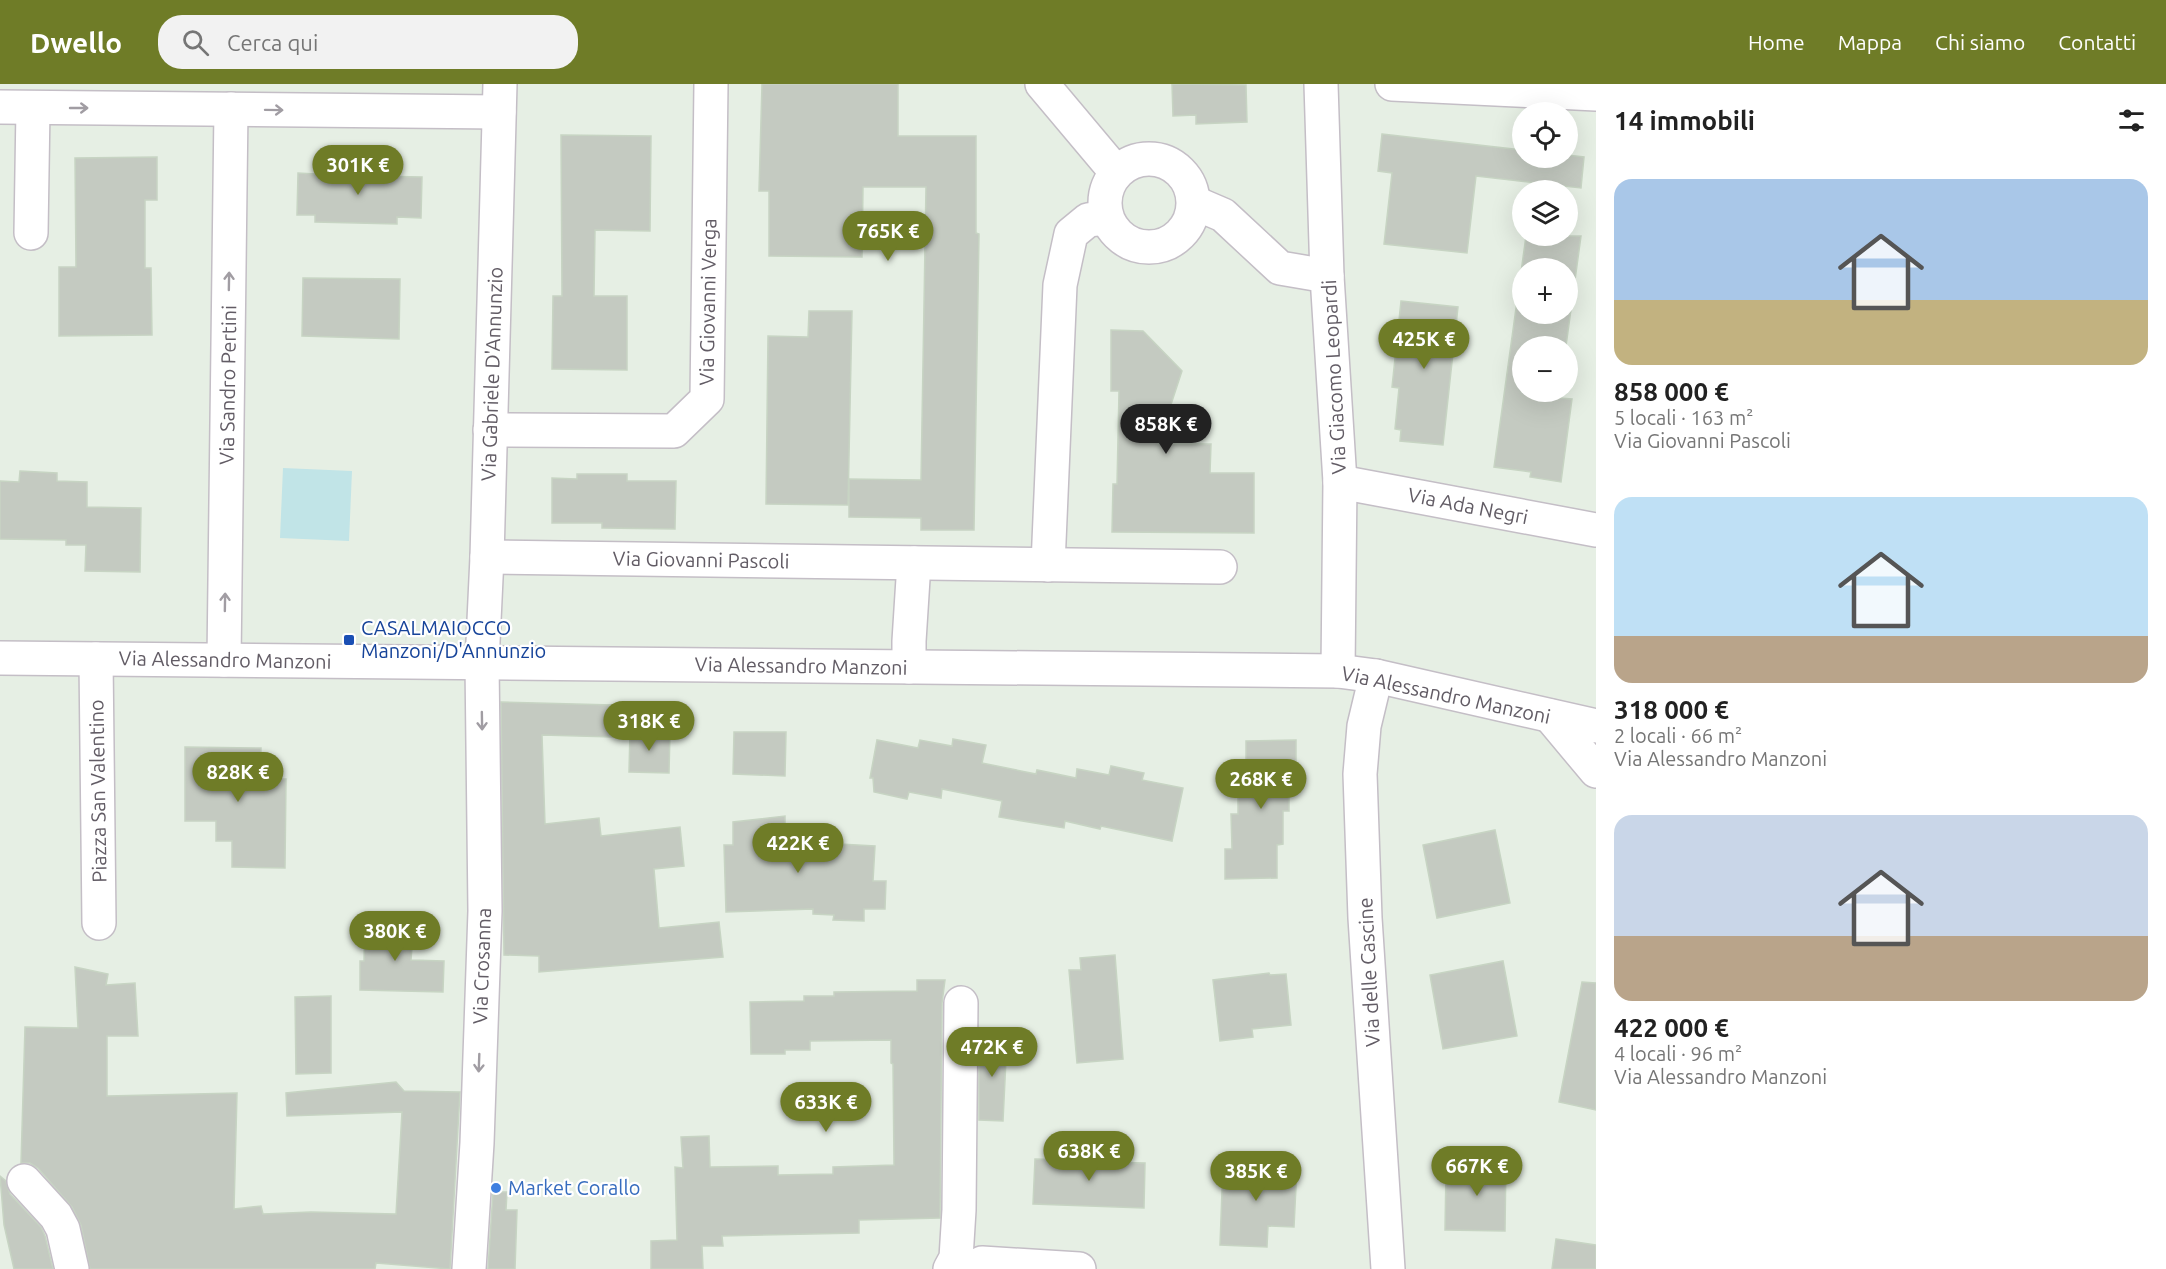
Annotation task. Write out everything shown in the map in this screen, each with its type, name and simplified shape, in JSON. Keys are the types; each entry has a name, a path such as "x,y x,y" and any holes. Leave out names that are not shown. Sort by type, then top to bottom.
{"street":[{"name":"Via Giovanni Verga","path":"490,430 674,431 707,399 711,84"},
{"path":"1042,84 1116,172"},
{"name":"Via Giacomo Leopardi","path":"1321,84 1327,276 1340,482 1338,671"},
{"path":"1392,84 1596,94"},
{"name":"Via Gabriele D'Annunzio","path":"482,663 487,557 499,98"},
{"path":"0,108 231,109 499,98"},
{"path":"31,233 33,108"},
{"name":"Via Sandro Pertini","path":"224,660 231,109"},
{"path":"1155,159 1175,166 1189,182 1195,203 1188,227 1169,244 1144,249 1120,238 1106,218 1104,194 1116,172 1134,161 1155,159"},
{"path":"1195,203 1223,215 1280,268 1327,276"},
{"path":"1048,565 1060,285 1071,234 1088,220 1106,218"},
{"name":"Via Ada Negri","path":"1340,482 1596,530"},
{"name":"Via Giovanni Pascoli","path":"487,557 1220,567"},
{"path":"909,667 914,563"},
{"name":"Via Alessandro Manzoni","path":"0,658 1338,671 1376,676 1596,726"},
{"name":"Piazza San Valentino","path":"96,659 99,923"},
{"name":"Via Crosanna","path":"469,1269 477,1143 485,910 482,663"},
{"name":"Via delle Cascine","path":"1376,676 1366,711 1360,774 1365,918 1388,1269"},
{"path":"1550,716 1596,771"},
{"path":"950,1269 956,1258 959,1210 961,1003"},
{"path":"24,1181 56,1216 63,1229 72,1269"},
{"path":"982,1269 982,1263 1079,1269"}],"shaded area":[{"path":"283,468 352,471 349,541 280,538"}],"building":[{"path":"762,84 898,84 898,136 976,136 976,233 979,234 974,530 921,530 921,518 849,517 849,479 921,480 926,187 863,187 862,257 769,256 769,191 759,191"},
{"path":"1172,84 1246,85 1247,122 1196,124 1196,115 1173,116"},
{"path":"1382,134 1512,149 1512,168 1578,168 1578,156 1584,157 1581,188 1578,188 1578,180 1512,180 1476,176 1467,253 1384,244 1392,173 1378,171"},
{"path":"561,135 651,136 650,231 595,230 594,296 627,296 627,370 552,369 553,296 562,296"},
{"path":"157,157 157,200 145,200 145,268 151,268 152,335 59,336 59,267 76,267 75,158"},
{"path":"316,165 373,165 373,176 422,177 421,218 397,217 397,224 315,222 315,215 297,215 298,173 316,174"},
{"path":"1578,236 1581,236 1578,258 1523,258 1525,246 1578,246"},
{"path":"303,278 400,279 399,339 302,336"},
{"path":"1401,301 1458,307 1443,445 1400,441 1401,430 1395,429 1399,388 1392,387"},
{"path":"809,311 852,311 848,505 766,504 768,336 808,337"},
{"path":"1514,324 1569,324 1567,336 1512,336"},
{"path":"1111,330 1143,331 1182,371 1158,444 1211,444 1210,473 1254,473 1254,533 1112,532 1113,484 1117,484 1119,391 1111,391"},
{"path":"1512,337 1512,402 1572,402 1561,482 1530,477 1531,472 1494,467"},
{"path":"20,471 57,473 57,481 87,482 87,507 141,508 140,572 85,571 86,545 66,545 66,540 0,539 0,481 19,482"},
{"path":"577,474 627,474 627,481 676,481 675,529 602,528 602,523 552,523 552,478 577,479"},
{"path":"501,702 613,705 613,737 542,735 545,824 599,818 601,836 680,827 684,866 654,869 659,928 719,922 723,957 539,972 539,956 504,955"},
{"path":"630,731 670,732 669,773 629,772"},
{"path":"734,732 786,732 785,776 733,774"},
{"path":"953,739 986,745 982,763 1036,774 1037,770 1076,778 1077,769 1109,775 1111,766 1144,773 1142,780 1183,788 1172,841 1065,821 1064,828 999,817 1002,801 942,789 941,798 909,792 907,799 874,792 873,778 870,778 877,740 918,748 920,740 952,746"},
{"path":"1296,740 1296,778 1289,778 1289,811 1283,811 1283,844 1277,845 1277,878 1225,879 1225,849 1232,849 1231,814 1238,814 1238,783 1246,782 1246,741"},
{"path":"185,747 261,748 260,779 286,779 285,868 232,867 232,841 216,841 216,821 185,821"},
{"path":"785,816 785,841 875,846 873,881 886,881 885,909 864,909 864,921 833,920 834,915 813,914 813,909 726,912 724,845 733,845 733,822"},
{"path":"1495,830 1510,903 1437,918 1423,845"},
{"path":"365,916 397,916 396,947 412,947 411,960 444,961 443,992 360,990 360,961 364,961"},
{"path":"1115,955 1123,1059 1077,1063 1069,970 1081,970 1080,958"},
{"path":"1503,961 1517,1036 1443,1049 1430,975"},
{"path":"75,967 108,974 106,985 135,983 138,1036 107,1036 107,1096 237,1093 234,1209 261,1206 263,1214 311,1212 396,1214 402,1112 287,1116 286,1093 396,1082 404,1091 460,1092 450,1269 376,1263 375,1269 90,1269 81,1225 72,1207 38,1168 30,1163 21,1163 25,1027 78,1028"},
{"path":"1269,973 1270,975 1286,974 1291,1025 1252,1029 1253,1037 1220,1041 1213,980"},
{"path":"917,980 945,980 942,1003 940,1218 859,1220 859,1233 722,1236 723,1246 702,1246 703,1269 651,1269 651,1241 677,1240 675,1167 683,1168 681,1137 709,1136 710,1167 778,1166 778,1175 833,1174 833,1167 894,1165 891,1040 810,1041 810,1050 785,1050 785,1054 751,1054 750,1002 804,1001 804,996 834,996 834,992 917,991"},
{"path":"1582,982 1596,983 1596,1110 1559,1102"},
{"path":"331,996 331,1073 296,1074 295,997"},
{"path":"979,1038 1007,1039 1003,1121 979,1120"},
{"path":"1072,1154 1108,1156 1107,1162 1145,1163 1144,1208 1033,1204 1035,1159 1072,1160"},
{"path":"1262,1154 1272,1165 1297,1166 1294,1227 1268,1226 1267,1247 1220,1245 1223,1164 1248,1166"},
{"path":"1476,1158 1506,1158 1505,1231 1445,1230 1446,1170 1476,1171"},
{"path":"0,1176 6,1181 10,1194 41,1227 53,1269 14,1269 4,1225"},
{"path":"493,1192 507,1192 506,1210 517,1210 515,1269 488,1269"},
{"path":"1556,1239 1596,1245 1596,1269 1552,1269"}],"place":[{"name":"CASALMAIOCCO Manzoni/D'Annunzio","path":"349,640"},
{"name":"Market Corallo","path":"496,1188"}]}
